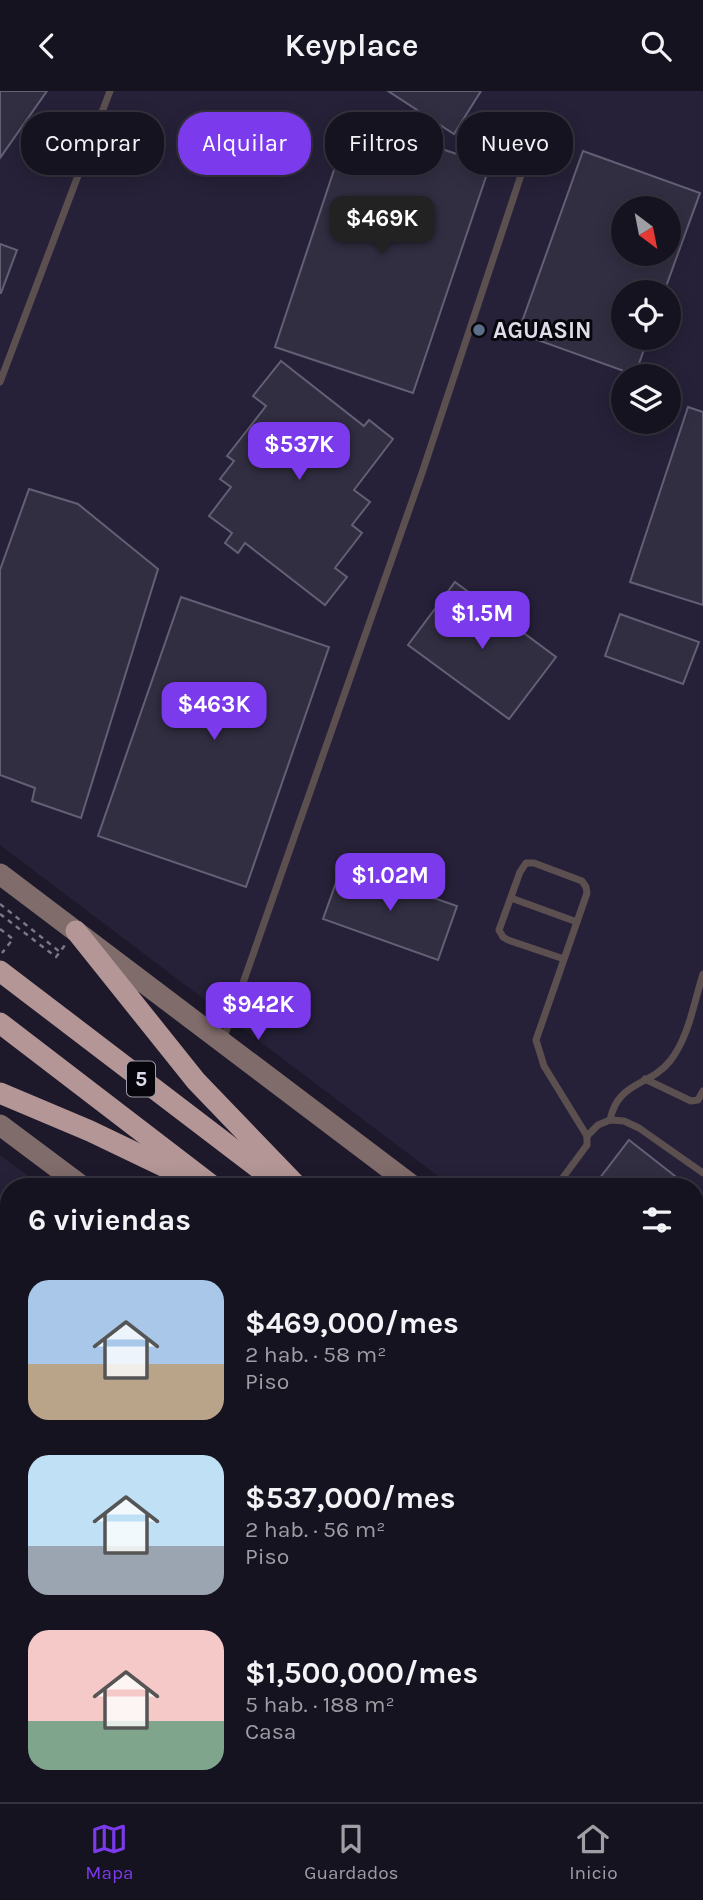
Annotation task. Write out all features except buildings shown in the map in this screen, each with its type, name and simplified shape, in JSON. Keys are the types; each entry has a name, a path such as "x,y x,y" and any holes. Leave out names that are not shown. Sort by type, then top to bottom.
{"highway":[{"path":"76,931 196,1081 289,1178"},
{"name":"5","path":"0,971 271,1178"},
{"name":"5","path":"0,1023 202,1178"},
{"path":"0,1093 90,1131 187,1178"}],"street":[{"path":"0,874 402,1178"},
{"path":"0,1125 69,1178"}],"lane":[{"path":"0,381 110,91"},
{"path":"223,1041 422,473 521,175"},
{"path":"563,1178 587,1145 587,1136 544,1066 536,1040 587,893 582,881 534,863 526,863 520,872 499,930 508,940 564,959"},
{"path":"511,898 577,922"},
{"path":"610,1120 618,1098 669,1062 682,1042 703,974"},
{"path":"645,1079 691,1101 698,1100 703,1091"},
{"path":"587,1136 598,1125 610,1120 624,1121 639,1128 703,1173"}],"path":[{"path":"0,904 60,952"},
{"path":"0,914 56,957 76,931"},
{"path":"0,929 13,939 0,955"}],"shaded area":[{"path":"0,91 703,91 703,1178 440,1178 0,845"},
{"path":"0,1155 31,1178 0,1178"}],"place":[{"name":"AGUASIN","path":"479,330"}]}
